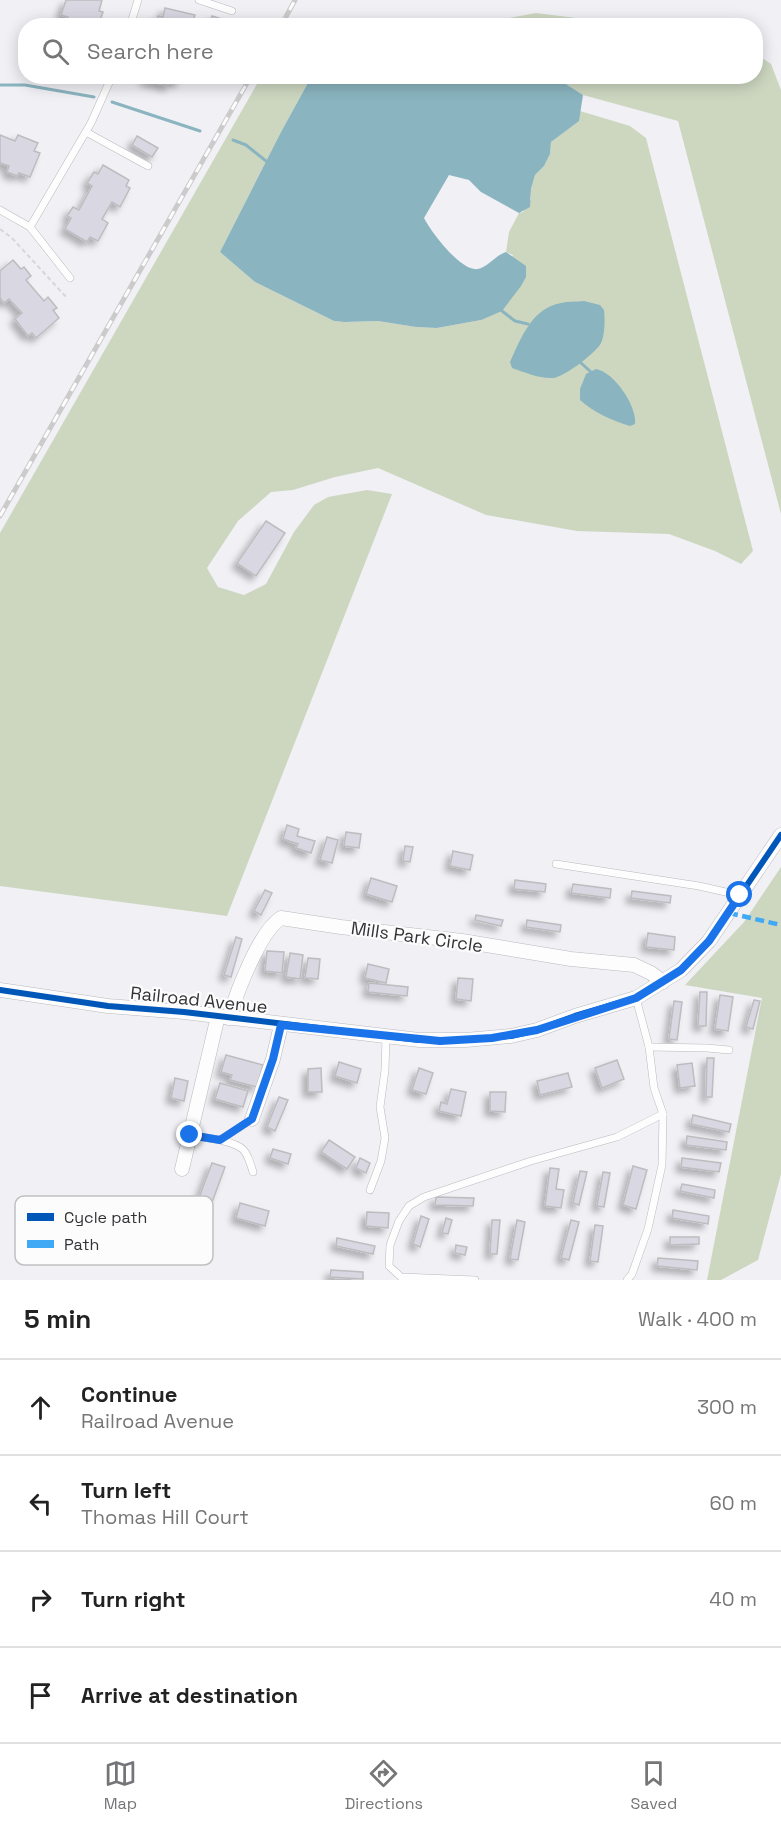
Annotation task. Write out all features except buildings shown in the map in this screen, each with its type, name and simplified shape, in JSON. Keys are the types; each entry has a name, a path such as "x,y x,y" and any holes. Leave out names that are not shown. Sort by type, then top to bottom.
{"street":[{"name":"Railroad Avenue","path":"0,990 108,1006 440,1041 511,1036 537,1030 636,998 681,970 701,951 781,835"},
{"name":"Mills Park Circle","path":"224,1017 263,938 270,927 281,918 462,941 571,959 634,965 663,982"},
{"path":"182,1169 224,1017"},
{"path":"252,1119 273,1059 281,1025"}],"lane":[{"path":"132,18 138,0"},
{"path":"199,0 232,11"},
{"path":"30,227 86,132 108,84"},
{"path":"86,132 148,166"},
{"path":"0,210 30,227 70,278"},
{"path":"556,864 699,886 740,895"},
{"path":"627,1280 632,1274 648,1229 662,1166 663,1114 654,1088 649,1047 636,998"},
{"path":"370,1190 381,1161 385,1138 380,1107 385,1070 386,1036"},
{"path":"649,1047 729,1050"},
{"path":"475,1280 401,1277 389,1266 390,1245 399,1221 410,1206 424,1197 531,1161 617,1137 663,1114"},
{"path":"220,1140 252,1119"},
{"path":"190,1135 220,1140 242,1147 247,1153 253,1173"}],"path":[{"path":"0,229 12,238 67,298"}],"green space":[{"path":"536,13 576,18 509,18"},
{"path":"763,59 771,64 781,90 781,514 678,121 583,95 566,84 763,84"},
{"path":"257,84 307,84 220,252 255,282 334,321 378,321 437,328 481,320 513,255 506,252 509,232 519,213 523,212 531,199 535,175 544,166 550,154 551,142 578,121 580,111 630,126 646,138 753,551 741,564 715,551 669,534 577,531 486,515 378,468 335,477 293,490 271,492 238,521 207,568 218,587 244,595 266,584 294,532 314,505 328,497 367,490 392,494 227,916 0,886 0,533"},
{"path":"781,867 781,1174 758,1260 721,1280 707,1280 762,998 685,985 744,922"}],"water":[{"path":"307,84 566,84 583,95 579,121 551,142 550,154 544,166 535,175 530,207 519,213 481,192 469,180 449,175 424,218 433,232 455,258 471,268 482,268 506,252 526,266 526,277 502,311 481,320 437,328 378,321 334,321 255,282 220,252"},
{"path":"584,301 600,305 604,310 602,340 593,352 572,369 553,378 537,376 512,368 510,362 523,334 542,311 564,302"},
{"path":"596,369 610,376 623,391 632,408 635,424 630,426 610,419 580,400 580,389 586,374"}],"waterway":[{"path":"0,85 25,85 94,97"},
{"path":"112,102 200,131"},
{"path":"233,140 246,145 266,161"},
{"path":"502,311 515,321 528,324"},
{"path":"581,363 591,372"}],"railway":[{"path":"285,18 295,0"},
{"path":"0,516 246,84"}],"marked path":[{"path":"729,913 781,925"}],"cycle path":[{"path":"0,990 108,1006 184,1012 419,1040 466,1040 511,1036 537,1030 636,998 681,970 709,941 781,835"}],"route":[{"path":"190,1135 220,1140 252,1119 273,1059 281,1025 440,1041 511,1036 537,1030 636,998 663,982 681,970 701,951 740,895"}]}
